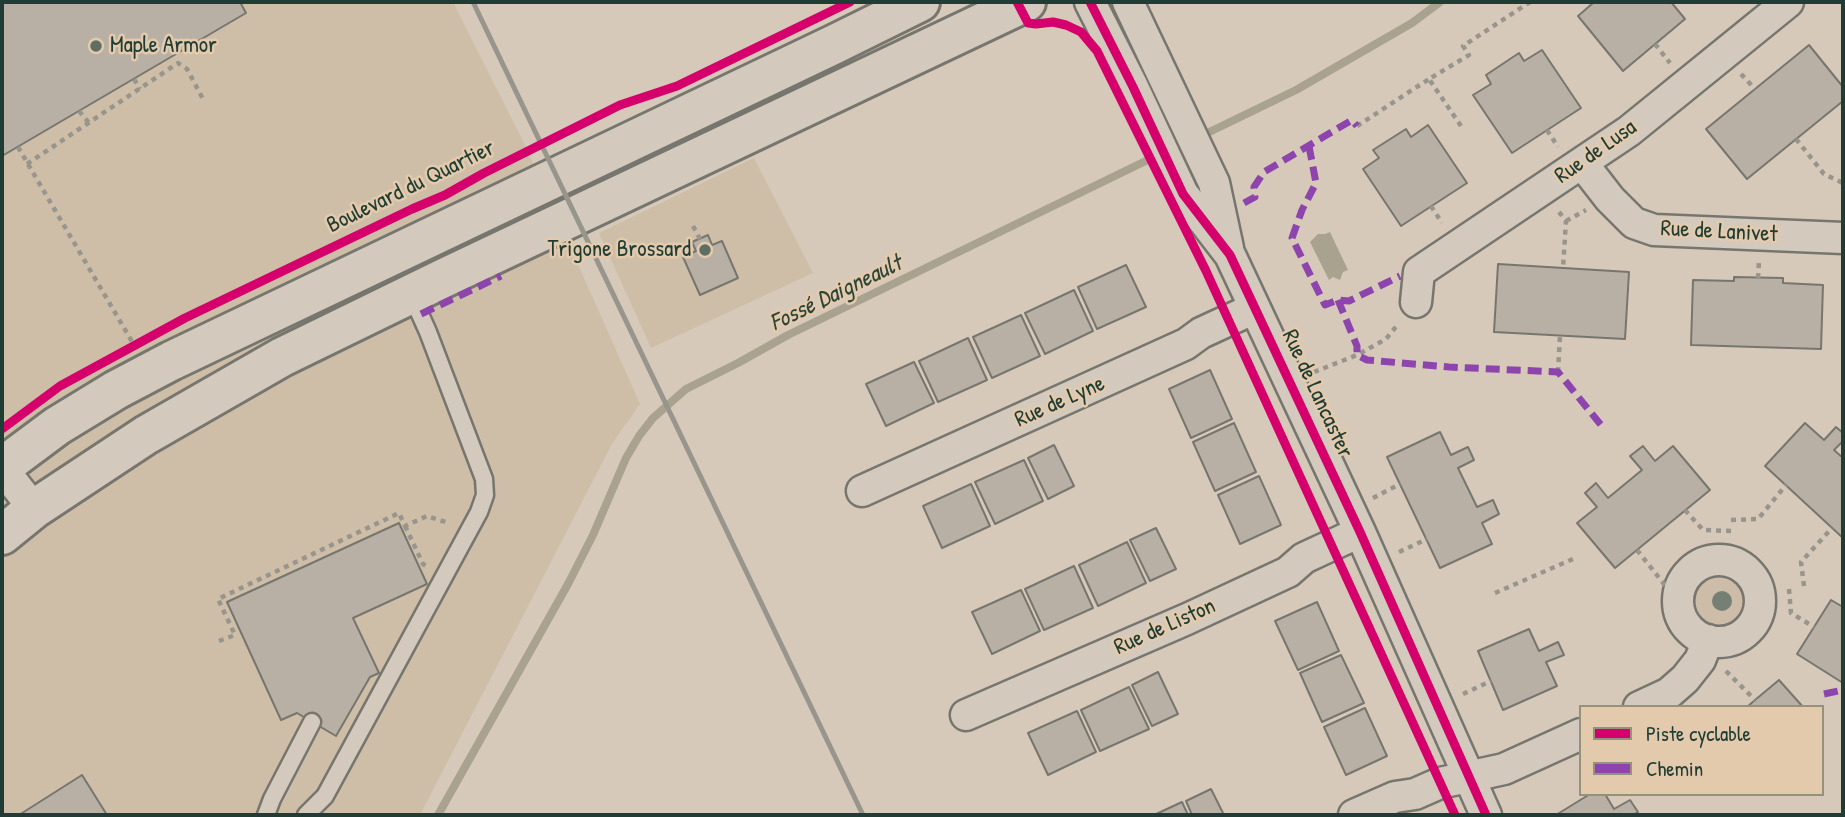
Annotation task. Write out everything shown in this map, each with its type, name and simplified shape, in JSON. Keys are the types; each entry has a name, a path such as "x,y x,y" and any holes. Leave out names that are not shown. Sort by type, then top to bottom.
{"main road":[{"path":"2,468 47,433 171,361 920,2"},
{"path":"2,535 34,509 146,435 282,357 1026,2"}],"street":[{"name":"Rue de Lancaster","path":"1090,2 1183,194 1211,214 1293,385 1486,815"},
{"name":"Rue de Lancaster","path":"1128,2 1214,183 1211,214"},
{"name":"Rue de Lusa","path":"1416,302 1419,272 1629,131 1788,2"},
{"name":"Rue de Lanivet","path":"1582,163 1610,199 1634,223 1654,230 1843,239"},
{"name":"Rue de Lyne","path":"862,491 1186,344 1201,333 1255,308"},
{"path":"2,468 34,509"},
{"name":"Rue de Liston","path":"966,715 1288,572 1304,558 1360,532"},
{"path":"1713,560 1730,561 1739,565 1754,579 1759,605 1751,626 1734,638 1705,646 1681,617 1679,591 1686,576 1703,563 1713,560"},
{"path":"1643,705 1669,693 1685,679 1700,660 1705,646"},
{"path":"1354,815 1395,797 1415,794 1440,783 1504,769 1579,735"}],"lane":[{"path":"306,815 325,796 479,512 485,495 484,480 411,294"},
{"path":"266,815 312,722"}],"path":[{"path":"1357,126 1469,55 1464,46 1530,2"},
{"path":"27,164 178,63 187,69 204,99"},
{"path":"134,79 140,89"},
{"path":"1429,79 1461,126"},
{"path":"79,111 89,123"},
{"path":"1796,139 1824,174 1843,183"},
{"path":"18,147 134,345"},
{"path":"1543,189 1566,221 1563,268"},
{"path":"694,226 700,239"},
{"path":"1313,372 1357,355 1386,339 1416,302"},
{"path":"1558,372 1560,336"},
{"path":"124,351 145,340"},
{"path":"1371,499 1400,484"},
{"path":"1731,520 1758,519 1786,485"},
{"path":"1685,510 1703,530 1731,531"},
{"path":"219,641 235,635 218,599 400,513 423,564"},
{"path":"405,526 427,516"},
{"path":"1804,586 1801,562 1832,528"},
{"path":"1396,554 1427,539"},
{"path":"1636,550 1668,589 1679,591"},
{"path":"1495,593 1573,559"},
{"path":"1789,589 1791,613 1814,627"},
{"path":"1705,646 1714,659 1755,700"},
{"path":"1461,695 1491,681"}],"shaded area":[{"path":"2,2 453,2 525,145 640,404 612,444 420,815 2,815"},
{"path":"754,158 813,273 651,348 599,233"},
{"path":"1330,232 1348,270 1343,272 1340,280 1333,277 1329,280 1310,242 1318,234"},
{"path":"1719,575 1736,583 1744,600 1736,617 1719,625 1702,617 1694,600 1702,583"}],"building":[{"name":"Maple Armor","path":"2,2 240,2 246,13 2,156"},
{"path":"1592,2 1671,2 1685,19 1623,71 1578,16"},
{"path":"1809,45 1843,87 1843,101 1747,179 1706,129"},
{"path":"1542,50 1581,108 1512,153 1473,95 1491,84 1486,75 1519,53 1524,61"},
{"path":"1428,125 1467,183 1401,226 1363,169 1379,158 1373,150 1406,129 1411,137"},
{"path":"708,235 712,245 722,241 738,278 700,295 683,257 696,251 692,242"},
{"path":"1498,264 1629,272 1625,339 1494,332"},
{"path":"1126,265 1146,307 1097,329 1078,287"},
{"path":"1734,277 1783,278 1783,283 1823,285 1821,349 1691,345 1693,280 1734,281"},
{"path":"1074,290 1093,331 1045,354 1025,313"},
{"path":"1021,315 1040,356 992,378 973,337"},
{"path":"968,338 987,380 938,402 919,361"},
{"path":"914,362 934,403 886,426 866,384"},
{"path":"1210,370 1232,419 1191,438 1169,389"},
{"path":"1234,423 1256,472 1215,491 1193,442"},
{"path":"1805,423 1824,440 1836,427 1843,433 1843,441 1834,450 1843,458 1843,538 1765,466"},
{"path":"1440,432 1451,455 1468,447 1474,460 1458,468 1477,507 1493,500 1499,514 1482,523 1492,544 1440,568 1387,457"},
{"path":"1054,445 1074,486 1048,499 1028,458"},
{"path":"1643,446 1655,461 1673,446 1710,490 1615,568 1577,523 1597,507 1585,493 1596,483 1608,498 1642,470 1630,456"},
{"path":"1024,460 1043,501 995,524 975,482"},
{"path":"1259,476 1281,525 1240,544 1218,495"},
{"path":"971,484 990,526 942,548 923,506"},
{"path":"399,523 427,584 353,618 379,673 370,677 336,736 297,713 281,720 227,602"},
{"path":"1156,528 1176,569 1150,581 1130,540"},
{"path":"1127,542 1146,583 1098,606 1079,565"},
{"path":"1074,566 1093,608 1044,630 1025,589"},
{"path":"1021,590 1040,631 992,654 972,612"},
{"path":"1831,600 1843,607 1843,683 1797,654"},
{"path":"1317,602 1339,651 1298,670 1275,621"},
{"path":"1529,629 1539,651 1558,642 1564,655 1546,662 1557,686 1503,710 1478,651"},
{"path":"1341,655 1364,703 1322,722 1300,673"},
{"path":"1158,672 1178,714 1152,726 1132,685"},
{"path":"1779,680 1801,705 1749,705"},
{"path":"1129,687 1149,729 1100,751 1081,710"},
{"path":"1365,708 1387,756 1346,775 1324,727"},
{"path":"1077,711 1096,752 1048,775 1028,733"},
{"path":"82,775 107,815 19,815"},
{"path":"1211,789 1224,815 1192,815 1186,801"},
{"path":"1587,796 1606,796 1614,809 1630,800 1638,812 1633,815 1556,815"},
{"path":"1182,802 1188,815 1154,815"}],"waterway":[{"name":"Fossé Daigneault","path":"1199,137 1296,90 1412,23 1440,2"},
{"name":"Fossé Daigneault","path":"438,815 568,584 593,535 626,458 653,418 686,389 788,335 1158,155"}],"railway":[{"path":"473,2 863,815"}],"marked path":[{"path":"1244,203 1255,197 1254,187 1264,172 1352,120 1357,126"},
{"path":"1309,146 1316,183 1292,238 1325,305 1338,300 1349,301 1400,276"},
{"path":"421,314 501,276"},
{"path":"1338,300 1357,346 1357,355 1367,360 1558,372 1601,425"},
{"path":"1824,694 1843,690"}],"cycle path":[{"name":"Boulevard du Quartier","path":"2,429 60,386 185,318 445,195 620,105 677,86 850,2"},
{"path":"1017,2 1028,23 1053,22 1066,25 1081,32 1097,51 1206,271 1455,815"},
{"path":"1090,2 1183,194 1230,255 1360,532 1486,815"}],"place":[{"name":"Maple Armor","path":"96,46"},
{"name":"Trigone Brossard","path":"705,250"}]}
